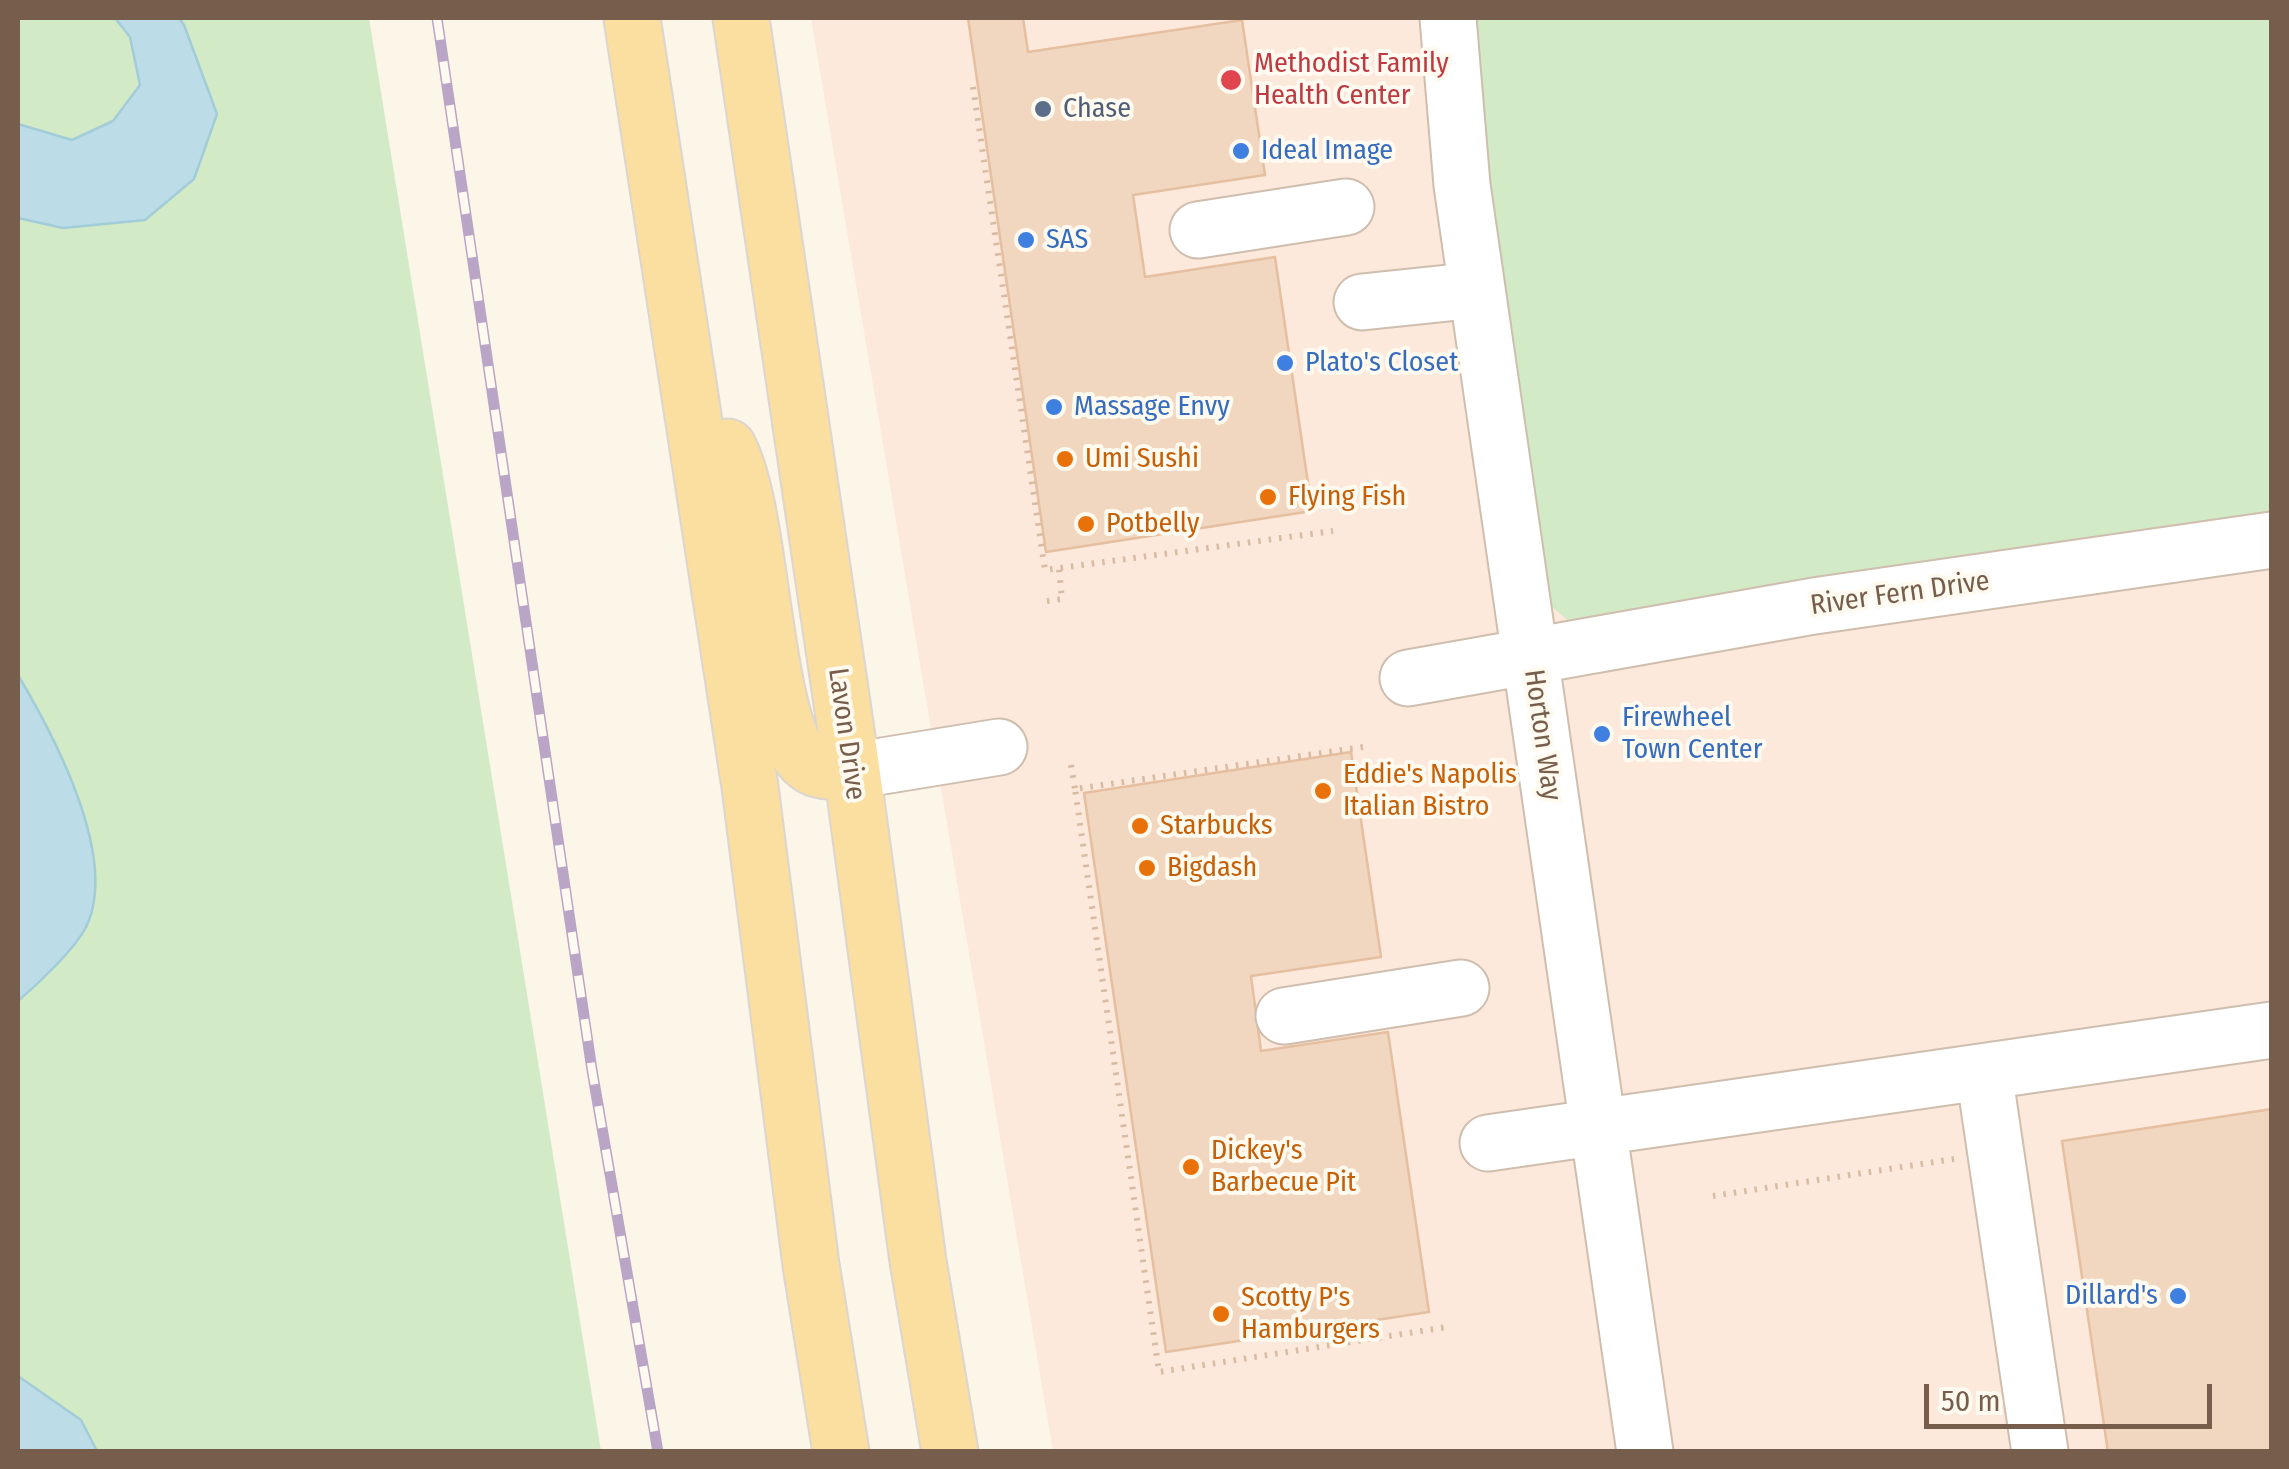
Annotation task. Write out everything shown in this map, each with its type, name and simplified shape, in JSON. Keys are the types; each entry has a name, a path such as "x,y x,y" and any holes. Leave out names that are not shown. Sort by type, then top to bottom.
{"main road":[{"path":"632,18 750,787 811,1265 840,1452"},
{"name":"Lavon Drive","path":"740,18 852,771 918,1261 950,1452"},
{"path":"686,372 733,456 759,567 786,732 806,763 823,772 852,771"}],"street":[{"name":"Horton Way","path":"1448,18 1462,186 1645,1452"},
{"path":"1198,230 1346,207"},
{"path":"1362,302 1478,290"},
{"name":"River Fern Drive","path":"1408,678 1814,606 2272,540"},
{"path":"852,771 999,747"},
{"path":"1284,1016 1461,988"},
{"path":"1488,1143 2272,1030"},
{"path":"1984,1073 2040,1452"}],"path":[{"path":"973,87 1045,570 1334,531"},
{"path":"1047,601 1062,598 1059,569"},
{"path":"1075,790 1363,747"},
{"path":"1071,765 1159,1372 1447,1327"},
{"path":"1713,1196 1965,1157"}],"shaded area":[{"name":"Firewheel Town Center","path":"811,18 2271,18 2271,1451 1053,1451"}],"green space":[{"path":"18,18 369,18 601,1451 18,1451"},
{"path":"1472,18 2271,18 2271,525 1571,623 1546,602 1471,65"}],"water":[{"path":"115,18 179,18 184,25 217,114 194,179 145,220 63,228 18,218 18,124 72,140 113,121 140,85 130,37"},
{"path":"18,675 64,762 89,832 95,867 94,899 81,936 18,1001"},
{"path":"18,1376 81,1420 97,1451 18,1451"}],"building":[{"path":"968,18 1023,18 1028,52 1242,20 1265,175 1133,195 1145,277 1275,257 1312,511 1046,552"},
{"path":"1351,752 1381,957 1251,976 1261,1051 1388,1032 1429,1312 1166,1352 1084,793"},
{"name":"Dillard's","path":"2272,1109 2272,1452 2108,1452 2062,1141"}],"railway":[{"path":"437,18 592,1070 658,1452"}],"place":[{"name":"Methodist Family Health Center","path":"1231,80"},
{"name":"Chase","path":"1043,109"},
{"name":"Ideal Image","path":"1241,151"},
{"name":"SAS","path":"1026,240"},
{"name":"Plato's Closet","path":"1285,363"},
{"name":"Massage Envy","path":"1054,407"},
{"name":"Umi Sushi","path":"1065,459"},
{"name":"Flying Fish","path":"1268,497"},
{"name":"Potbelly","path":"1086,524"},
{"name":"Firewheel Town Center","path":"1602,734"},
{"name":"Eddie's Napolis Italian Bistro","path":"1323,791"},
{"name":"Starbucks","path":"1140,826"},
{"name":"Bigdash","path":"1147,868"},
{"name":"Dickey's Barbecue Pit","path":"1191,1167"},
{"name":"Dillard's","path":"2178,1296"},
{"name":"Scotty P's Hamburgers","path":"1221,1314"}]}
